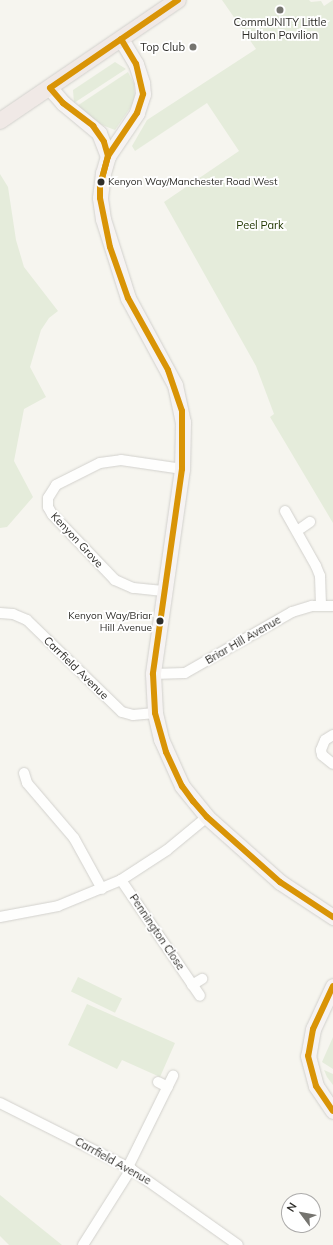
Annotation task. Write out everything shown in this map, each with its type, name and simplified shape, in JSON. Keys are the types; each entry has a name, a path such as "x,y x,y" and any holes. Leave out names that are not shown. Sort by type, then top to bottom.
{"main road":[{"path":"0,121 178,0"}],"street":[{"path":"121,39 136,64 142,82 143,94 133,120 108,156 100,186 103,219 128,298 175,385 183,422 182,469 163,591 153,674 155,713 161,739 174,770 189,796 207,817 280,882 333,917"},
{"path":"50,88 63,103 99,132 108,156"},
{"name":"Kenyon Grove","path":"163,591 133,588 115,580 52,514 48,507 48,498 56,485 100,463 121,460 182,469"},
{"path":"285,511 320,576 321,605"},
{"path":"297,531 310,522"},
{"name":"Briar Hill Avenue","path":"153,674 185,673 292,612 321,605 333,606"},
{"name":"Carrfield Avenue","path":"0,613 13,614 26,620 122,712 133,715 155,713"},
{"path":"333,735 325,740 321,750 322,755 333,764"},
{"path":"24,773 27,782 74,838 102,889"},
{"path":"0,918 58,906 121,880 167,850 207,817"},
{"name":"Pennington Close","path":"121,880 200,996"},
{"path":"192,985 202,979"},
{"path":"333,986 313,1029 308,1056 314,1081 333,1111"},
{"path":"83,1245 129,1168 173,1076"},
{"path":"158,1082 168,1087"},
{"name":"Carrfield Avenue","path":"0,1103 129,1168 238,1245"}],"green space":[{"name":"Peel Park","path":"222,0 309,0 311,2 321,1 324,6 333,0 333,523 270,417 274,414 256,366 164,202 239,151 207,103 135,151 132,146 147,120 256,49"},
{"path":"115,62 126,69 74,103 73,90"},
{"path":"128,72 134,84 135,101 115,130 102,125 77,106"},
{"path":"0,174 8,187 16,240 24,267 58,311 49,318 41,330 30,367 46,397 24,409 14,461 33,497 7,527 0,528"},
{"path":"78,977 122,998 115,1013 71,991"},
{"path":"87,1004 175,1043 160,1077 122,1060 117,1069 68,1045"},
{"path":"333,1037 333,1069 322,1062"},
{"path":"324,1070 333,1074 333,1085 327,1077"},
{"path":"0,1195 62,1245 9,1245 0,1236"}],"transit line":[{"path":"178,0 50,88 63,103 93,126 104,142 108,156 100,186 100,198 110,247 128,298 168,370 182,411 182,469 153,674 155,713 166,752 182,786 193,801 207,817 280,882 333,917"},
{"path":"101,182 108,156 137,113 143,94 136,64 121,39"},
{"path":"333,986 313,1029 308,1056 316,1086 333,1111"}],"place":[{"name":"CommUNITY Little Hulton Pavilion","path":"280,10"},
{"name":"Top Club","path":"193,47"},
{"name":"Kenyon Way/Manchester Road West","path":"101,182"},
{"name":"Kenyon Way/Briar Hill Avenue","path":"160,621"}]}
